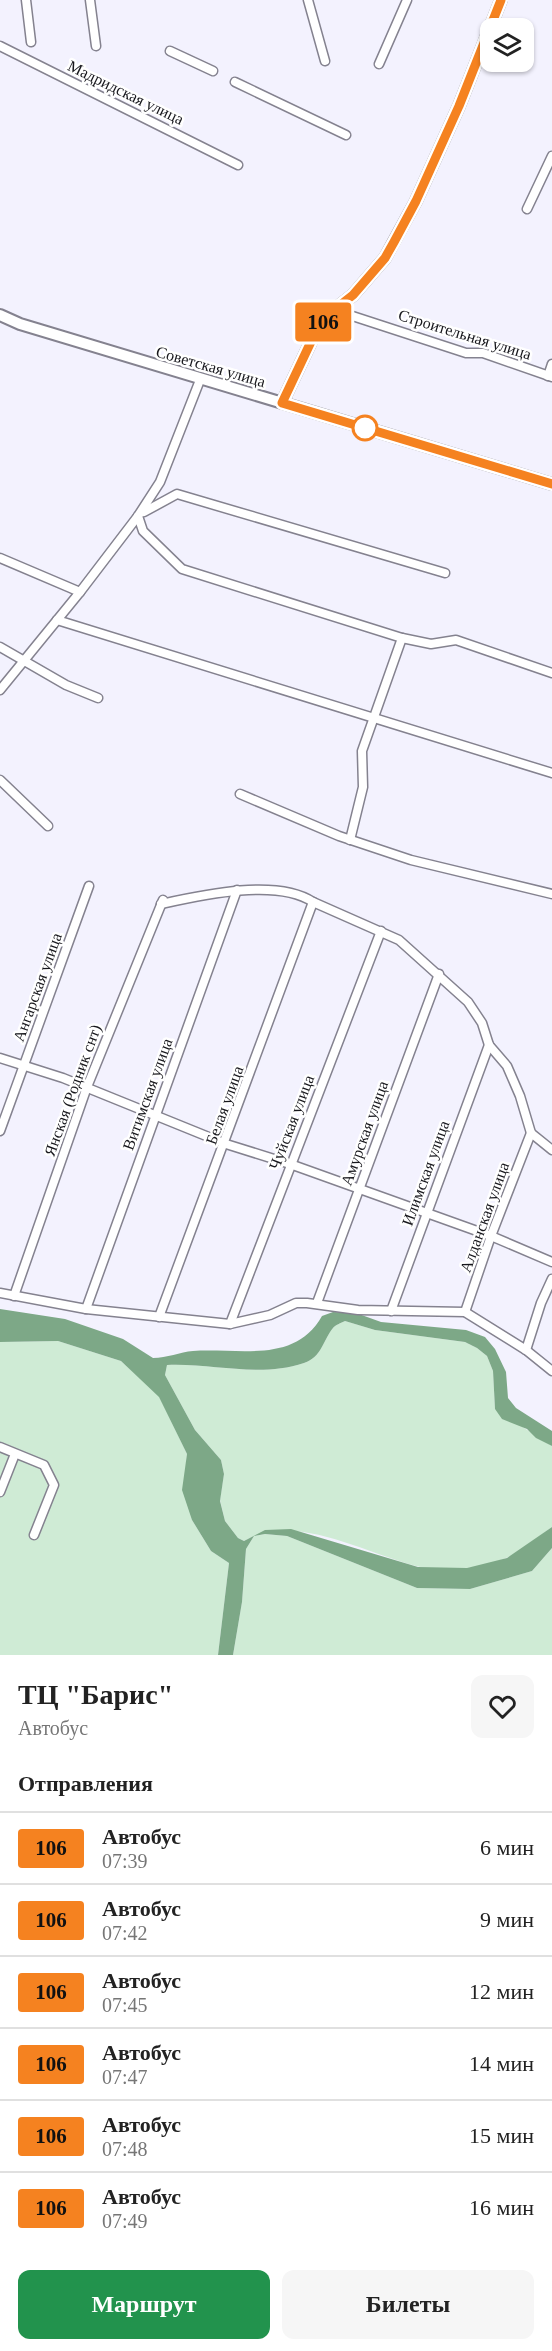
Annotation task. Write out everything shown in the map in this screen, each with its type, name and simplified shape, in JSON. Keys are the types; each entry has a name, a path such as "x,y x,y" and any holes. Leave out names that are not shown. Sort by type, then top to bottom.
{"main road":[{"path":"282,403 317,329 334,310 353,295 385,258 416,201 459,106 501,0"},
{"name":"Советская улица","path":"0,315 20,324 200,380 552,484"}],"street":[{"path":"26,0 31,42"},
{"path":"90,0 96,46"},
{"path":"308,0 325,61"},
{"path":"379,64 407,0"},
{"name":"Мадридская улица","path":"0,46 238,165"},
{"path":"170,51 213,71"},
{"path":"235,82 346,135"},
{"path":"527,209 552,156"},
{"name":"Строительная улица","path":"334,310 466,353 483,352 550,376"},
{"path":"550,376 552,364"},
{"path":"0,690 80,592 138,516 160,482 200,380"},
{"path":"138,516 159,501 177,494 445,573"},
{"path":"138,516 143,531 182,569 402,638 430,644 456,640 552,672"},
{"path":"0,558 80,592"},
{"path":"57,620 552,773"},
{"path":"350,840 363,787 362,751 402,638"},
{"path":"0,648 66,685 98,698"},
{"path":"0,780 48,826"},
{"path":"240,794 350,840 411,861 552,894"},
{"name":"Ангарская улица","path":"0,1131 89,886"},
{"path":"237,890 300,894 399,940 439,974 472,1009 482,1023 489,1045 507,1066 520,1096 531,1133 552,1150"},
{"name":"Янская (Родник снт)","path":"14,1296 87,1087 163,900 237,890"},
{"name":"Витимская улица","path":"86,1309 237,890"},
{"name":"Белая улица","path":"159,1317 226,1144 313,902"},
{"name":"Чуйская улица","path":"230,1324 381,931"},
{"name":"Амурская улица","path":"317,1303 439,974"},
{"name":"Илимская улица","path":"391,1311 489,1045"},
{"path":"0,1058 87,1087 226,1144 290,1164 491,1236 552,1262"},
{"name":"Алданская улица","path":"465,1312 491,1236 531,1133"},
{"path":"526,1350 540,1303 552,1279"},
{"path":"0,1293 86,1309 230,1324 270,1315 296,1303 317,1303 358,1310 465,1312 526,1350 552,1371"},
{"path":"0,1447 44,1465 54,1485 34,1534"},
{"path":"0,1492 15,1454"}],"shaded area":[{"path":"0,1309 65,1319 123,1339 153,1358 193,1351 247,1351 282,1347 297,1341 311,1331 322,1316 333,1312 356,1313 381,1322 466,1330 485,1337 495,1349 506,1372 508,1398 516,1408 552,1431 552,1446 536,1438 527,1429 502,1419 495,1409 493,1371 487,1356 465,1342 375,1330 345,1321 334,1327 315,1357 304,1363 253,1370 167,1365 165,1375 195,1430 221,1460 224,1474 220,1501 225,1521 238,1538 244,1541 265,1530 291,1529 418,1567 467,1568 507,1558 552,1527 552,1548 532,1571 470,1589 417,1588 287,1536 265,1534 254,1536 246,1549 242,1602 233,1655 218,1655 229,1563 211,1551 192,1520 182,1490 187,1454 159,1397 121,1361 58,1341 0,1342"},
{"path":"345,1321 375,1330 465,1342 487,1356 493,1371 495,1409 552,1446 552,1527 506,1558 485,1565 461,1569 416,1566 330,1538 307,1533 285,1531 264,1533 244,1541 238,1538 225,1521 220,1500 224,1474 221,1460 195,1430 165,1375 167,1365 253,1370 304,1363 315,1357 333,1328"},
{"path":"58,1341 121,1361 159,1396 187,1454 186,1468 192,1520 211,1551 229,1563 218,1655 0,1655 0,1342"},
{"path":"265,1534 287,1536 417,1588 470,1589 532,1571 552,1548 552,1655 233,1655 242,1602 246,1549 254,1536"}],"bus line":[{"name":"106","path":"501,0 459,106 416,201 394,242 385,258 353,295 334,310 317,329 282,403 552,484"}]}
